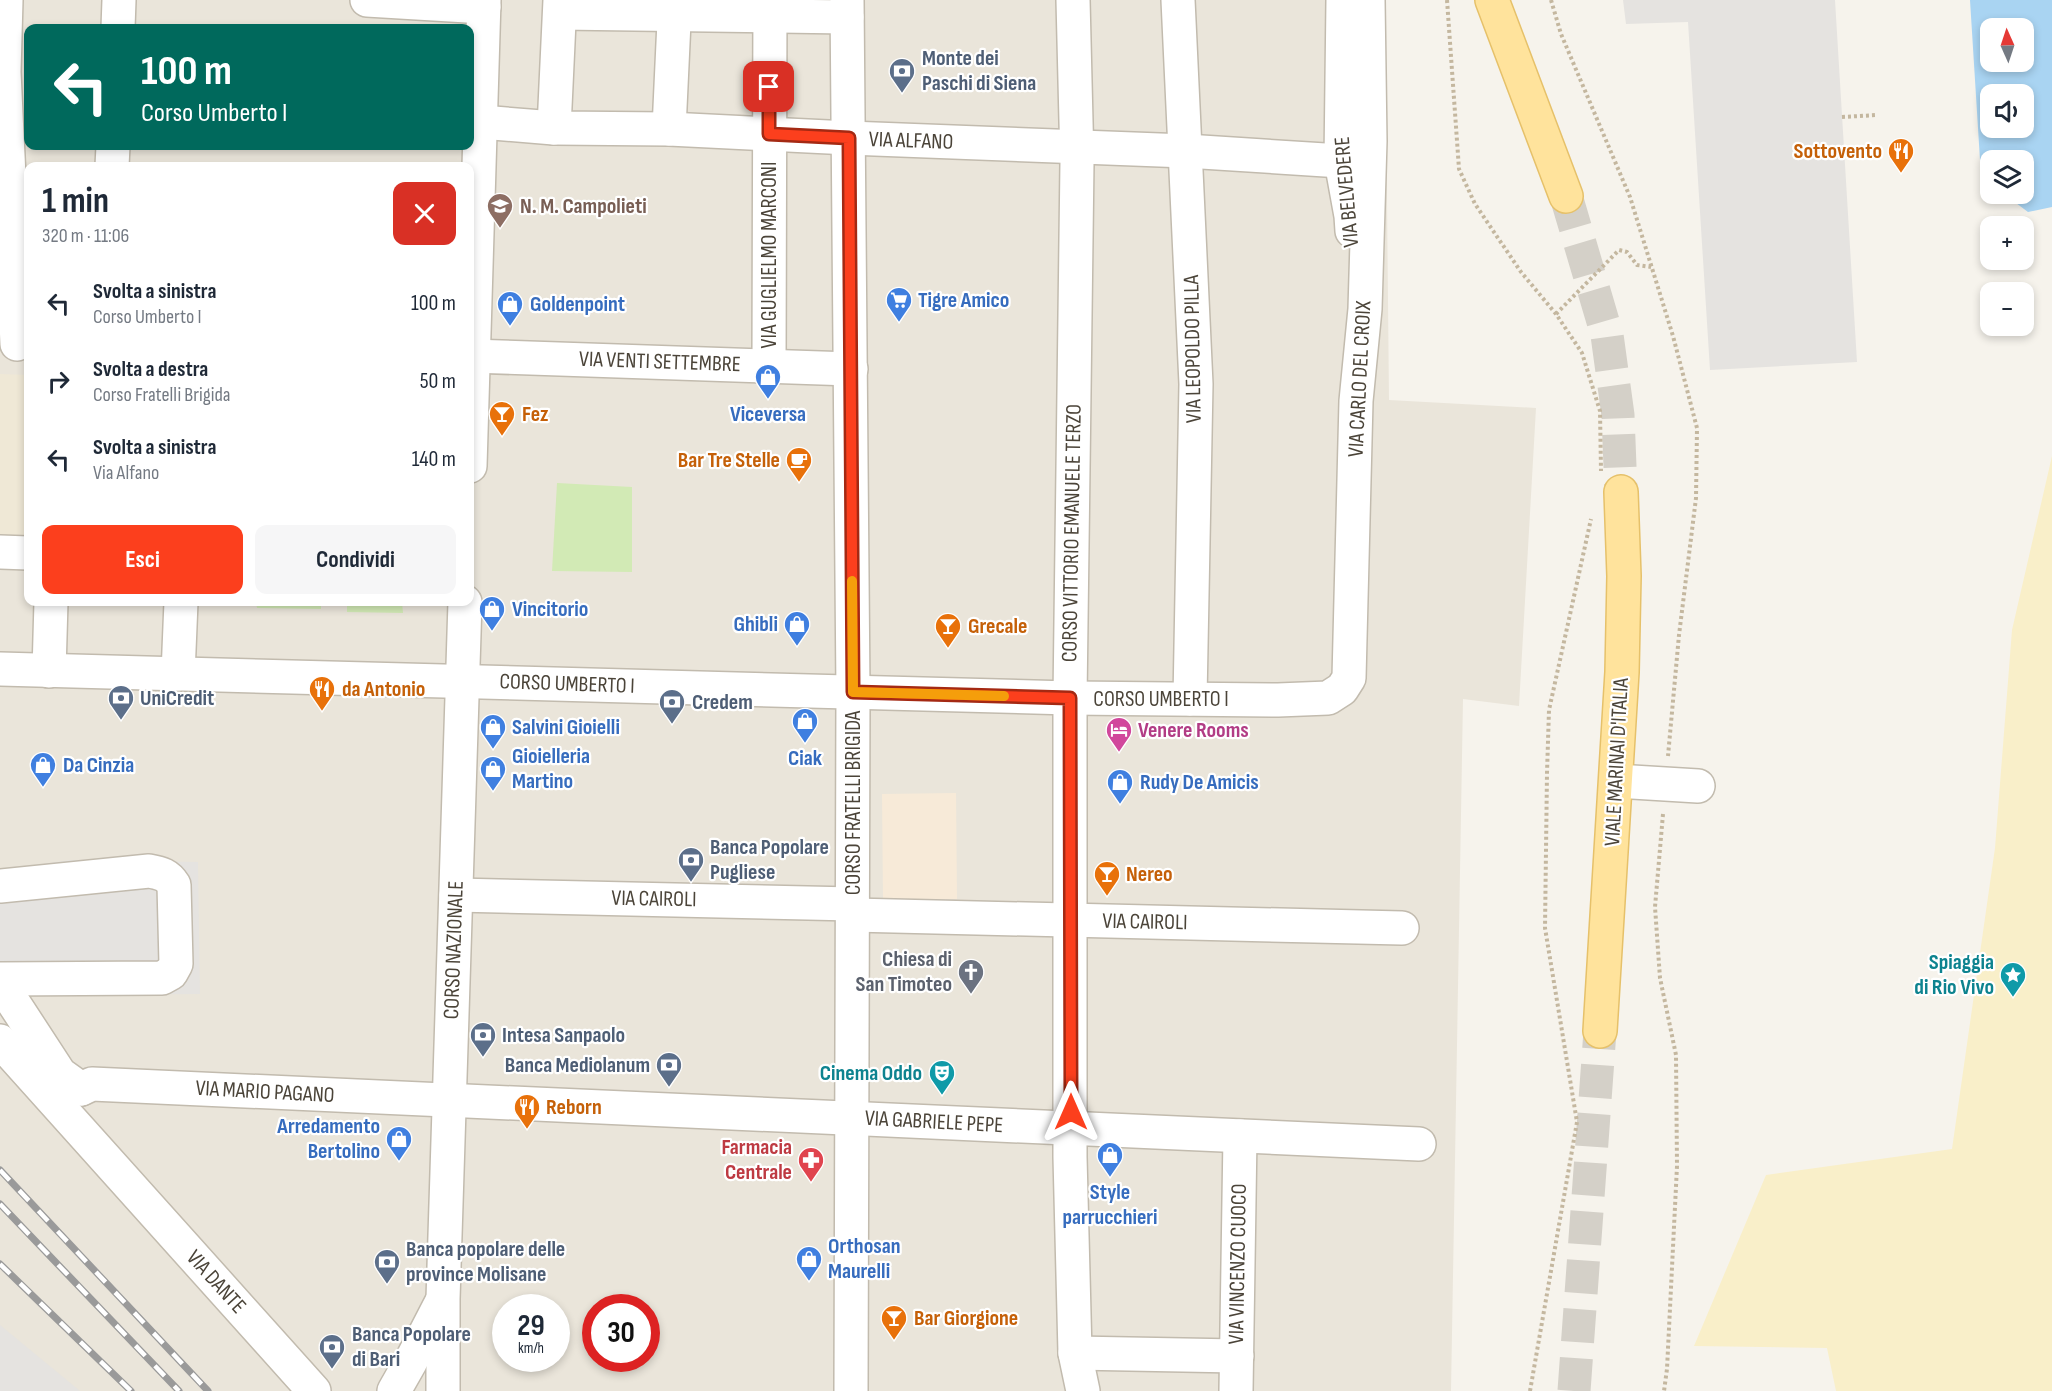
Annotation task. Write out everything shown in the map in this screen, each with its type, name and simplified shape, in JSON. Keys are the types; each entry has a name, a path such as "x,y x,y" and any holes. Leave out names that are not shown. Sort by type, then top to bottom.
{"main road":[{"path":"1492,0 1566,196"},
{"name":"VIALE MARINAI D'ITALIA","path":"1600,1031 1622,672 1623,608 1610,487"}],"street":[{"path":"6,0 2,72 15,344"},
{"path":"118,24 119,0"},
{"path":"367,0 484,4 474,286"},
{"name":"CORSO VITTORIO EMANUELE TERZO","path":"1073,0 1077,147 1070,698 1071,1129 1075,1353 1083,1391"},
{"name":"VIA LEOPOLDO PILLA","path":"1178,0 1196,384 1190,699"},
{"name":"VIA BELVEDERE","path":"1343,0 1341,161 1351,216 1357,384"},
{"name":"VIA CARLO DEL CROIX","path":"1278,700 1328,699 1342,689 1349,678 1357,384 1365,309 1370,141 1368,0"},
{"path":"554,128 560,7 847,8"},
{"path":"669,129 674,8"},
{"name":"VIA GUGLIELMO MARCONI","path":"769,366 770,8"},
{"name":"CORSO FRATELLI BRIGIDA","path":"847,8 853,692 851,1391"},
{"name":"VIA ALFANO","path":"481,122 554,128 669,129 1186,151 1341,161"},
{"name":"VIA VENTI SETTEMBRE","path":"474,356 851,369"},
{"path":"0,552 24,553"},
{"path":"49,670 51,606"},
{"path":"178,674 181,606"},
{"name":"CORSO NAZIONALE","path":"443,1391 443,1299 465,606"},
{"name":"CORSO UMBERTO I","path":"0,669 1070,698 1278,700"},
{"path":"1616,782 1682,785"},
{"path":"0,886 149,871 162,873 170,878 174,885 176,964 171,973 162,978 0,981"},
{"name":"VIA CAIROLI","path":"456,895 853,909 1071,920 1402,928"},
{"path":"0,981 60,1074 81,1089"},
{"name":"VIA DANTE","path":"0,1041 314,1391"},
{"name":"VIA MARIO PAGANO","path":"81,1089 92,1084 449,1100"},
{"name":"VIA DANTE","path":"81,1089 118,1174"},
{"name":"VIA GABRIELE PEPE","path":"449,1100 1419,1144"},
{"name":"VIA VINCENZO CUOCO","path":"1236,1391 1240,1136"},
{"name":"CORSO NAZIONALE","path":"394,1391 443,1299"},
{"path":"1075,1353 1237,1356"}],"path":[{"path":"1447,0 1459,168 1475,204 1521,272 1556,314 1582,353 1600,411 1601,471 1610,487"},
{"path":"1551,0 1561,34 1630,197 1673,336 1697,428 1696,498 1679,635 1682,785 1655,907 1660,978 1676,1055 1677,1166 1664,1391"},
{"path":"1842,117 1877,115"},
{"path":"1556,314 1619,250 1627,252 1637,265 1652,267"},
{"path":"1530,1391 1576,1122 1545,928 1549,710 1591,516"}],"shaded area":[{"path":"0,0 1385,0 1389,400 1536,408 1519,706 1463,699 1451,1391 0,1391"},
{"path":"1623,0 1835,0 1857,362 1710,370 1688,22 1626,24"},
{"path":"0,374 24,375 24,542 0,541"},
{"path":"956,793 957,899 883,900 882,794"},
{"path":"70,860 198,862 200,994 0,996 0,871"},
{"path":"0,1325 80,1391 0,1391"}],"green space":[{"path":"557,483 632,487 632,572 552,571"},
{"path":"257,606 321,606 321,609 257,608"},
{"path":"347,606 402,606 403,613 347,612"}],"sand":[{"name":"Spiaggia di Rio Vivo","path":"2052,456 2052,1391 1836,1391 1827,1348 1694,1346 1766,1175 1952,1149 1995,848 2012,630"}],"water":[{"path":"1970,0 2052,0 2052,207 2028,212 2017,204 2034,204 2034,150 1980,150 1980,160"}],"tunnel":[{"path":"1566,196 1607,335 1618,415 1621,492"},
{"path":"1574,1391 1600,1031"}],"railway":[{"path":"0,1170 208,1391"},
{"path":"0,1204 179,1391"},
{"path":"0,1264 131,1391"}],"slow traffic":[{"path":"852,581 853,692 1004,696"}],"place":[{"name":"Monte dei Paschi di Siena","path":"902,94"},
{"name":"Sottovento","path":"1901,174"},
{"name":"N. M. Campolieti","path":"500,229"},
{"name":"Tigre Amico","path":"899,323"},
{"name":"Goldenpoint","path":"510,327"},
{"name":"Viceversa","path":"768,400"},
{"name":"Fez","path":"502,437"},
{"name":"Bar Tre Stelle","path":"799,483"},
{"name":"Vincitorio","path":"492,632"},
{"name":"Ghibli","path":"797,647"},
{"name":"Grecale","path":"948,649"},
{"name":"da Antonio","path":"322,712"},
{"name":"UniCredit","path":"121,721"},
{"name":"Credem","path":"672,725"},
{"name":"Ciak","path":"805,744"},
{"name":"Salvini Gioielli","path":"493,750"},
{"name":"Venere Rooms","path":"1119,753"},
{"name":"Da Cinzia","path":"43,788"},
{"name":"Gioielleria Martino","path":"493,792"},
{"name":"Rudy De Amicis","path":"1120,805"},
{"name":"Banca Popolare Pugliese","path":"691,883"},
{"name":"Nereo","path":"1107,897"},
{"name":"Chiesa di San Timoteo","path":"971,995"},
{"name":"Spiaggia di Rio Vivo","path":"2013,998"},
{"name":"Intesa Sanpaolo","path":"483,1058"},
{"name":"Banca Mediolanum","path":"669,1088"},
{"name":"Cinema Oddo","path":"942,1096"},
{"name":"Reborn","path":"527,1130"},
{"name":"Arredamento Bertolino","path":"399,1162"},
{"name":"Style parrucchieri","path":"1110,1178"},
{"name":"Farmacia Centrale","path":"811,1183"},
{"name":"Orthosan Maurelli","path":"809,1282"},
{"name":"Banca popolare delle province Molisane","path":"387,1285"},
{"name":"Bar Giorgione","path":"894,1341"},
{"name":"Banca Popolare di Bari","path":"332,1370"}],"route":[{"path":"769,87 769,134 849,138 853,692 1070,698 1071,1112"}]}
